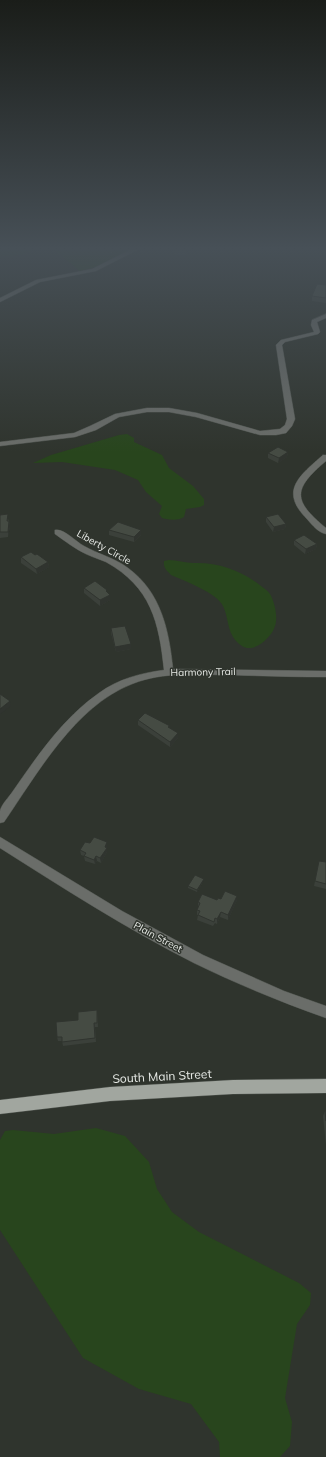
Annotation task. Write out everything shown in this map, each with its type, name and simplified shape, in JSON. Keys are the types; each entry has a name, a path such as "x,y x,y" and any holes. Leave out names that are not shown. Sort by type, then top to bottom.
{"main road":[{"name":"South Main Street","path":"0,1107 110,1094 233,1087 326,1086"}],"street":[{"path":"0,444 74,435 93,428 116,415 147,410 169,410 260,433 276,434 283,431 288,426 291,419 279,345 283,341 316,333 314,321 326,316"},
{"path":"326,457 308,471 297,488 296,498 300,507 309,518 326,532"},
{"name":"Liberty Circle","path":"58,532 83,550 109,560 129,573 148,591 157,608 166,640 169,671"},
{"name":"Harmony Trail","path":"0,819 45,755 76,717 90,704 123,683 169,671 326,674"},
{"name":"Plain Street","path":"0,842 95,903 200,960 234,977 326,1012"}],"green space":[{"path":"127,434 134,438 134,442 162,455 169,468 193,486 204,499 204,505 186,509 184,517 182,518 173,520 165,519 159,514 162,506 146,492 138,480 115,470 62,462 33,463 51,455"},
{"path":"169,560 211,564 229,568 253,580 270,594 276,610 276,622 270,635 262,643 252,648 242,646 233,637 220,601 208,592 171,575 164,566 164,561"},
{"path":"96,1128 125,1136 149,1162 157,1189 172,1212 199,1232 299,1283 311,1293 310,1305 297,1324 285,1398 292,1422 290,1446 280,1457 220,1457 219,1442 191,1404 139,1389 83,1358 0,1230 0,1140 5,1131 13,1130 54,1134"}],"building":[{"path":"278,447 288,452 279,458 268,453"},
{"path":"8,514 8,532 0,532 0,515"},
{"path":"278,514 286,524 274,527 266,517"},
{"path":"118,522 141,530 134,537 109,530"},
{"path":"304,535 317,544 306,549 294,540"},
{"path":"31,552 35,555 37,554 48,562 36,569 21,557"},
{"path":"95,581 107,590 106,591 110,595 100,600 84,588"},
{"path":"125,626 131,644 115,647 111,628"},
{"path":"0,694 10,701 0,709"},
{"path":"145,713 170,726 168,727 178,733 170,742 138,720"},
{"path":"94,837 107,842 105,847 107,848 100,858 96,856 94,860 84,856 86,853 80,850 85,842 90,843"},
{"path":"319,861 326,862 326,884 315,881"},
{"path":"195,875 204,879 197,890 188,886"},
{"path":"225,891 237,896 228,915 221,912 217,919 215,918 214,922 198,915 200,911 197,910 200,903 198,902 202,894 217,900 218,898 221,899"},
{"path":"97,1010 97,1023 94,1023 95,1038 62,1042 62,1037 57,1037 56,1022 78,1020 78,1012"}]}
